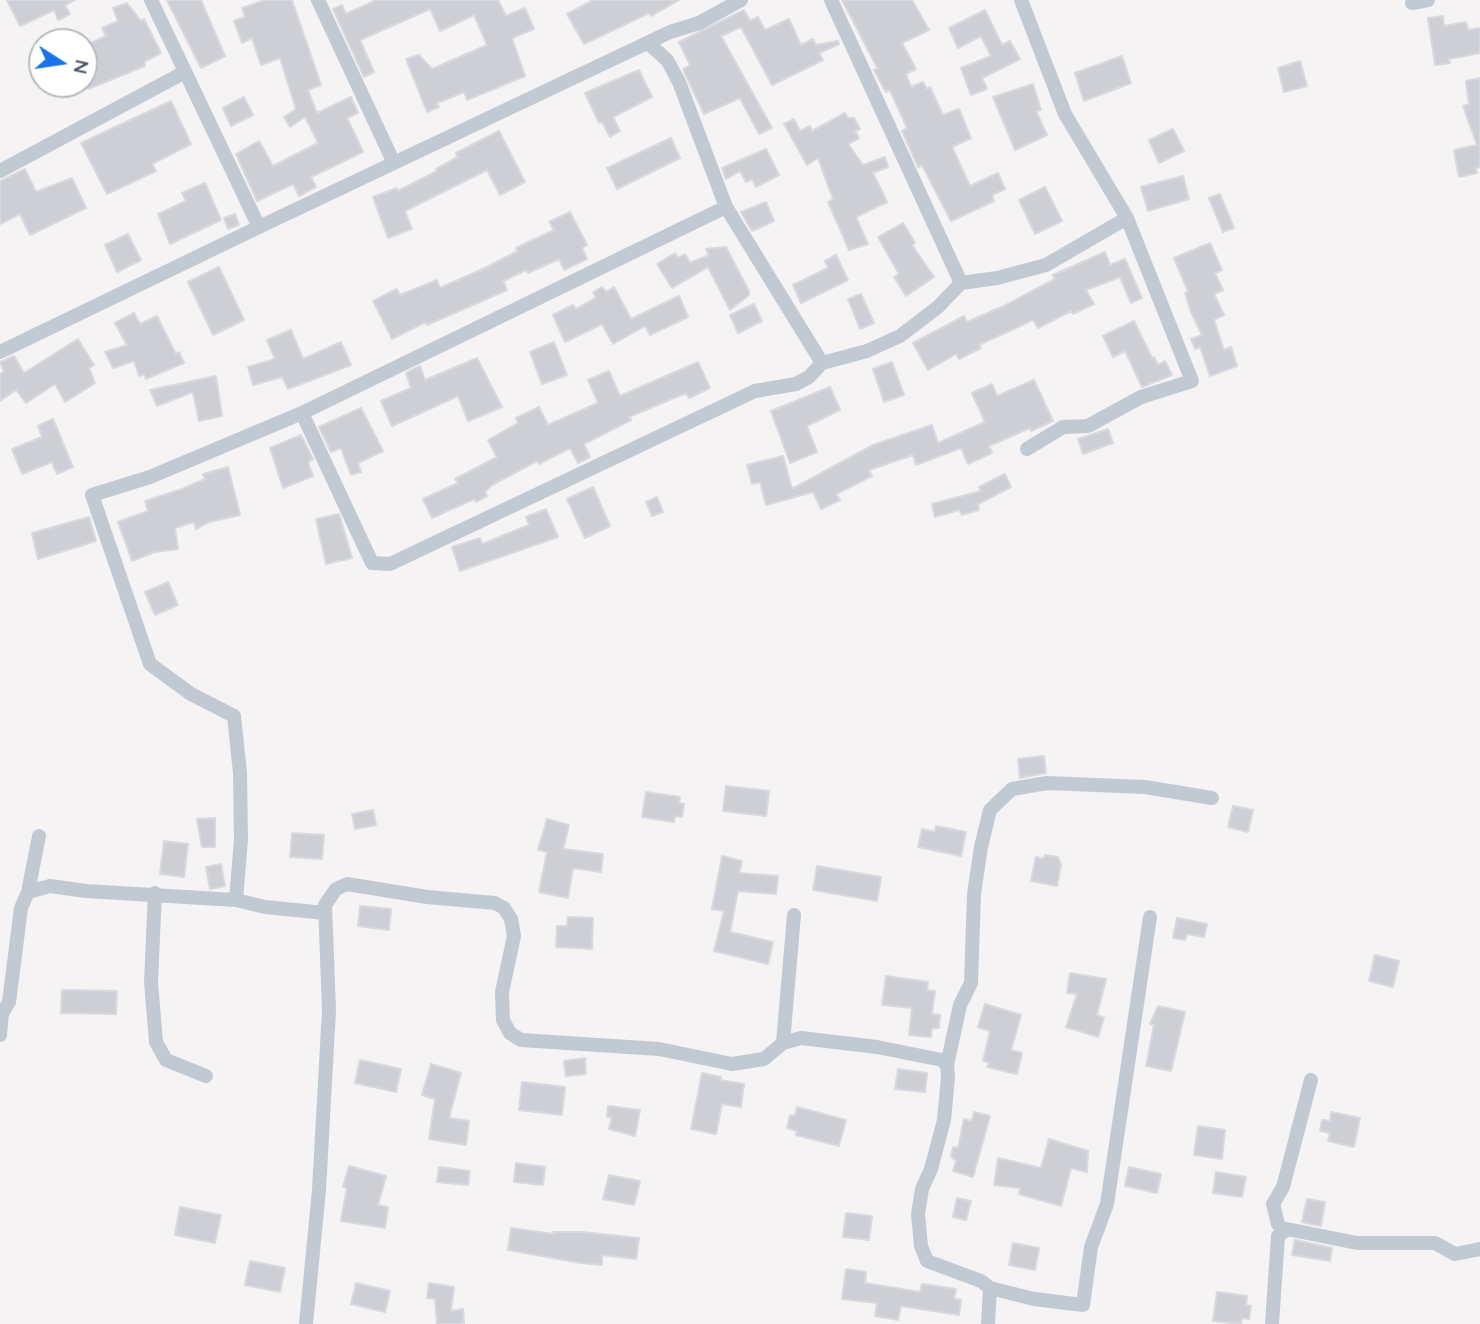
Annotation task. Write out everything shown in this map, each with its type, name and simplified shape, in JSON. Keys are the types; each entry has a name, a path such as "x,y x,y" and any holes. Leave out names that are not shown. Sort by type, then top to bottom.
{"street":[{"path":"151,0 259,227"},
{"path":"318,0 393,161"},
{"path":"0,352 393,161 670,33 699,23 741,0"},
{"path":"831,0 961,283"},
{"path":"1021,0 1065,114 1127,218 1192,381 1141,397 1088,426 1063,427 1027,449"},
{"path":"1412,4 1428,0"},
{"path":"649,44 667,60 679,82 726,207 822,363"},
{"path":"0,170 185,72"},
{"path":"236,900 241,825 240,773 234,716 191,695 150,664 92,495 150,477 302,413 726,207"},
{"path":"302,413 372,563 381,565 755,391 796,384 809,377 822,363 867,351 900,336 938,307 961,283 997,278 1046,265 1127,218"},
{"path":"1150,918 1107,1204 1091,1247 1083,1305 1034,1299 990,1288 981,1281 927,1261 921,1246 918,1214 922,1189 931,1169 944,1120 947,1065 960,1004 971,983 973,906 981,848 990,810 1012,789 1047,783 1146,788 1212,798"},
{"path":"0,1035 1,1015 9,1002 21,908 28,892 39,836"},
{"path":"306,1324 319,1190 329,1010 325,905 336,888 347,884 427,897 495,903 504,908 511,919 514,936 502,992 503,1020 510,1033 521,1040 659,1049 732,1064 764,1059 782,1044 801,1038 877,1047 942,1060 947,1065"},
{"path":"28,892 50,886 86,891 155,893 236,900 265,907 325,913"},
{"path":"155,893 151,982 156,1042 166,1060 206,1076"},
{"path":"782,1044 794,915"},
{"path":"1284,1232 1278,1224 1273,1203 1283,1187 1311,1080"},
{"path":"1272,1324 1279,1236 1287,1229 1357,1243 1435,1242 1455,1254 1480,1249"},
{"path":"988,1324 990,1288"}],"building":[{"path":"7,0 75,0 65,5 70,14 58,20 54,10 20,26"},
{"path":"167,0 201,0 225,56 201,68"},
{"path":"265,0 292,0 321,85 308,90 317,113 351,97 358,113 347,118 363,152 311,177 316,187 299,196 293,184 257,201 236,154 259,141 273,166 318,143 305,117 290,127 284,117 296,109 280,58 261,65 252,38 242,43 234,21 245,17 242,8"},
{"path":"376,0 498,0 506,16 525,8 534,29 512,38 525,76 467,100 464,92 437,103 439,107 427,112 406,59 419,55 432,69 487,45 474,15 440,31 430,9 360,40 374,72 364,77 333,9 342,5 346,14"},
{"path":"593,0 679,0 651,16 649,13 584,44 567,14"},
{"path":"842,0 912,0 929,30 902,43 916,69 906,74 911,87 923,82 927,89 930,87 943,115 959,109 971,138 952,147 970,186 998,173 1005,189 992,195 994,201 951,221 922,165 918,167 902,131 907,128 890,90 886,92 874,70 878,69"},
{"path":"127,3 141,21 144,19 161,53 144,62 145,66 98,85 98,40 106,36 102,28 118,21 113,8"},
{"path":"744,10 750,21 758,17 765,30 789,19 801,45 813,39 816,45 838,41 839,44 819,53 823,60 772,85 741,27 721,36 772,128 759,134 740,98 704,114 683,69 690,65 679,42"},
{"path":"985,10 1002,45 1010,41 1020,59 982,78 987,89 971,95 961,68 991,56 981,36 958,48 949,28"},
{"path":"1443,16 1444,26 1466,22 1468,30 1480,28 1480,53 1449,59 1450,63 1435,65 1428,18"},
{"path":"1122,56 1131,83 1084,101 1075,73"},
{"path":"1300,61 1307,86 1284,92 1278,68"},
{"path":"639,70 652,97 613,117 620,131 610,137 602,122 599,123 585,93"},
{"path":"1480,78 1480,167 1476,168 1477,173 1459,177 1454,150 1477,145 1463,106 1469,104 1466,81"},
{"path":"1033,84 1041,110 1036,111 1047,135 1015,150 993,97"},
{"path":"244,97 253,115 231,126 223,108"},
{"path":"171,101 191,144 152,164 156,171 107,194 81,143"},
{"path":"845,113 848,118 854,118 860,129 855,131 859,138 848,144 863,165 885,157 888,167 873,173 887,202 856,217 868,244 849,250 828,202 833,199 818,158 807,165 784,124 794,119 800,131 810,126 812,131"},
{"path":"1173,129 1184,151 1159,163 1149,140"},
{"path":"499,131 525,182 500,195 487,170 405,211 412,229 388,238 373,197 397,188 398,191 437,171 436,169 458,157 456,153"},
{"path":"671,138 680,158 617,189 607,168"},
{"path":"766,149 779,175 756,187 752,179 746,182 740,171 726,179 722,168"},
{"path":"25,169 36,192 72,178 86,208 30,235 20,214 0,224 0,181"},
{"path":"1183,176 1189,199 1148,211 1141,187"},
{"path":"205,183 221,220 170,244 158,214 186,201 182,193"},
{"path":"1045,187 1062,221 1035,234 1019,200"},
{"path":"1220,194 1234,228 1223,232 1209,198"},
{"path":"766,202 774,221 752,231 741,212"},
{"path":"570,212 587,245 582,248 587,259 564,270 559,259 528,273 526,270 503,281 507,290 427,325 426,322 392,339 373,301 397,289 400,295 437,280 440,288 485,268 518,251 516,248 554,230 549,222"},
{"path":"235,214 239,225 228,229 224,218"},
{"path":"903,223 915,243 912,245 934,277 906,296 894,277 899,274 878,237"},
{"path":"128,234 141,260 117,272 105,245"},
{"path":"1210,243 1222,270 1215,273 1223,290 1214,294 1224,315 1214,320 1224,350 1231,347 1237,366 1210,376 1200,347 1195,349 1191,339 1202,335 1191,312 1185,293 1188,291 1174,258"},
{"path":"726,247 749,291 749,295 730,310 708,267 672,288 657,264 675,253 678,258 685,254 690,263 709,255 706,249"},
{"path":"1105,252 1110,265 1125,259 1142,298 1131,303 1120,277 1086,290 1094,304 1073,314 1071,311 1038,328 1033,320 979,345 981,348 959,359 956,354 928,370 913,343 964,316 967,322 1006,305 1055,279 1053,275"},
{"path":"836,255 848,280 801,303 793,285 828,268 825,261"},
{"path":"219,267 244,320 213,335 188,282"},
{"path":"602,287 606,292 614,287 631,319 679,296 688,317 650,335 645,326 613,344 602,324 565,342 553,315 573,305 576,309 596,298 593,292"},
{"path":"861,294 874,323 860,329 848,299"},
{"path":"754,304 762,321 738,333 730,315"},
{"path":"134,313 140,324 157,316 176,354 179,352 184,363 146,379 144,374 139,376 134,361 113,368 105,352 127,345 115,323"},
{"path":"1134,321 1152,358 1154,357 1158,365 1165,361 1172,375 1142,387 1125,351 1113,357 1103,336"},
{"path":"291,330 303,359 341,342 351,365 288,389 282,377 253,385 248,367 275,359 267,340"},
{"path":"78,339 94,365 89,368 95,383 65,402 55,384 26,403 16,390 0,401 0,374 4,371 0,362 14,356 24,373"},
{"path":"554,342 567,375 542,384 530,352"},
{"path":"477,358 502,407 468,421 458,396 392,426 381,401 411,388 406,373 420,366 425,380"},
{"path":"698,362 710,388 689,398 686,393 629,417 631,420 584,444 590,457 578,463 570,448 539,464 537,461 492,485 485,492 487,496 476,502 474,499 432,518 423,499 458,483 455,479 497,457 488,440 518,423 516,418 539,407 548,425 598,403 588,380 609,371 620,396"},
{"path":"892,362 904,395 884,402 873,369"},
{"path":"216,376 222,416 199,421 193,392 157,406 150,390"},
{"path":"1034,380 1053,421 989,446 992,453 968,464 961,448 916,465 913,455 869,470 872,476 836,494 840,500 821,509 813,492 766,505 760,482 752,484 747,465 783,456 792,489 873,445 932,425 938,443 985,422 972,393 992,384 997,396"},
{"path":"830,387 840,410 807,426 817,452 790,463 771,411"},
{"path":"361,408 383,451 358,463 361,472 351,475 341,448 331,452 319,427"},
{"path":"53,419 73,467 57,474 52,462 22,474 12,449 42,437 38,426"},
{"path":"1108,429 1113,443 1083,454 1078,439"},
{"path":"301,435 313,459 308,462 313,476 283,488 270,448"},
{"path":"228,467 240,515 209,522 196,529 194,522 175,528 178,549 155,552 132,561 118,522 148,511 145,501 205,479 203,474"},
{"path":"1005,474 1011,487 978,504 979,510 962,515 959,510 935,517 932,504 981,491 979,487"},
{"path":"593,487 610,526 585,538 567,499"},
{"path":"657,497 663,512 652,516 646,502"},
{"path":"546,509 558,537 460,571 452,547 480,538 482,544 529,525 526,517"},
{"path":"339,514 352,558 326,564 316,519"},
{"path":"89,517 96,541 38,559 32,533"},
{"path":"168,582 178,605 155,615 145,592"},
{"path":"1044,756 1046,773 1020,778 1018,759"},
{"path":"726,786 769,791 766,816 723,811"},
{"path":"646,792 680,797 679,803 684,804 682,817 675,816 674,822 642,817"},
{"path":"1233,806 1253,810 1248,832 1228,827"},
{"path":"373,810 376,825 355,829 352,814"},
{"path":"215,818 215,847 202,847 197,819"},
{"path":"547,819 569,825 563,849 603,854 601,872 573,868 568,898 539,892 547,852 538,850"},
{"path":"936,826 966,832 961,856 918,847 922,829 935,832"},
{"path":"292,833 324,835 322,859 290,857"},
{"path":"164,841 188,844 184,877 160,874"},
{"path":"1045,855 1058,857 1061,865 1057,886 1031,881 1036,857 1043,859"},
{"path":"722,856 742,861 739,873 778,876 776,894 738,891 730,932 773,942 768,964 714,951 724,911 712,909"},
{"path":"221,864 225,886 210,889 206,867"},
{"path":"817,866 881,877 877,901 813,890"},
{"path":"360,906 391,909 389,930 358,926"},
{"path":"568,917 593,918 592,949 556,947 557,926 567,926"},
{"path":"1177,918 1207,924 1204,937 1187,934 1185,940 1173,938"},
{"path":"1375,955 1399,961 1393,987 1369,981"},
{"path":"1070,973 1106,979 1097,1015 1104,1018 1098,1037 1066,1027 1077,994 1067,993"},
{"path":"886,976 928,982 927,990 935,991 932,1014 940,1015 939,1028 932,1028 931,1037 909,1035 912,1008 882,1005"},
{"path":"62,990 117,991 116,1014 61,1013"},
{"path":"985,1004 1021,1015 1011,1050 1022,1053 1017,1074 987,1067 990,1063 983,1061 990,1031 978,1027"},
{"path":"1158,1006 1185,1012 1171,1071 1146,1066 1154,1025 1150,1024"},
{"path":"585,1058 586,1074 566,1076 564,1061"},
{"path":"360,1060 401,1069 396,1092 355,1083"},
{"path":"431,1064 461,1073 449,1118 469,1121 466,1145 429,1139 435,1099 422,1095"},
{"path":"898,1069 927,1073 925,1092 895,1089"},
{"path":"702,1073 721,1077 720,1080 744,1084 741,1107 722,1104 716,1134 691,1129"},
{"path":"522,1082 565,1087 562,1115 519,1110"},
{"path":"608,1106 640,1110 635,1136 609,1129 612,1117 607,1117"},
{"path":"797,1107 846,1120 839,1146 796,1135 797,1131 787,1128 790,1115 795,1116"},
{"path":"974,1112 990,1116 973,1177 953,1171 956,1161 951,1156 953,1147 958,1148 964,1119 972,1121"},
{"path":"1331,1112 1360,1118 1354,1147 1328,1141 1330,1133 1320,1131 1322,1120 1330,1121"},
{"path":"1198,1126 1225,1130 1222,1159 1194,1155"},
{"path":"1049,1139 1088,1151 1087,1172 1071,1168 1061,1206 1019,1194 1020,1188 994,1185 998,1158 1041,1168"},
{"path":"516,1163 545,1167 543,1185 514,1182"},
{"path":"349,1166 386,1176 378,1205 388,1207 385,1228 341,1221 347,1188 343,1187"},
{"path":"439,1167 470,1171 468,1185 437,1182"},
{"path":"1129,1167 1161,1174 1157,1193 1125,1186"},
{"path":"1216,1172 1246,1177 1242,1197 1213,1193"},
{"path":"609,1175 640,1181 634,1205 603,1199"},
{"path":"957,1198 971,1201 966,1220 953,1217"},
{"path":"1307,1199 1325,1202 1321,1226 1302,1222"},
{"path":"180,1207 221,1215 215,1243 175,1235"},
{"path":"846,1213 872,1216 869,1240 843,1237"},
{"path":"511,1228 553,1234 582,1232 639,1238 636,1259 602,1255 602,1265 508,1250"},
{"path":"1295,1240 1332,1248 1330,1261 1292,1255"},
{"path":"1013,1243 1039,1248 1035,1270 1009,1265"},
{"path":"250,1261 285,1268 280,1292 245,1285"},
{"path":"846,1269 866,1272 865,1283 920,1292 922,1284 956,1289 954,1299 961,1300 959,1315 901,1306 898,1320 875,1316 877,1303 842,1299"},
{"path":"356,1283 390,1291 385,1312 351,1304"},
{"path":"429,1283 454,1287 451,1311 463,1309 464,1324 437,1324 435,1299 427,1298"},
{"path":"1217,1292 1247,1296 1246,1305 1251,1306 1249,1319 1242,1318 1241,1324 1213,1321"}]}
